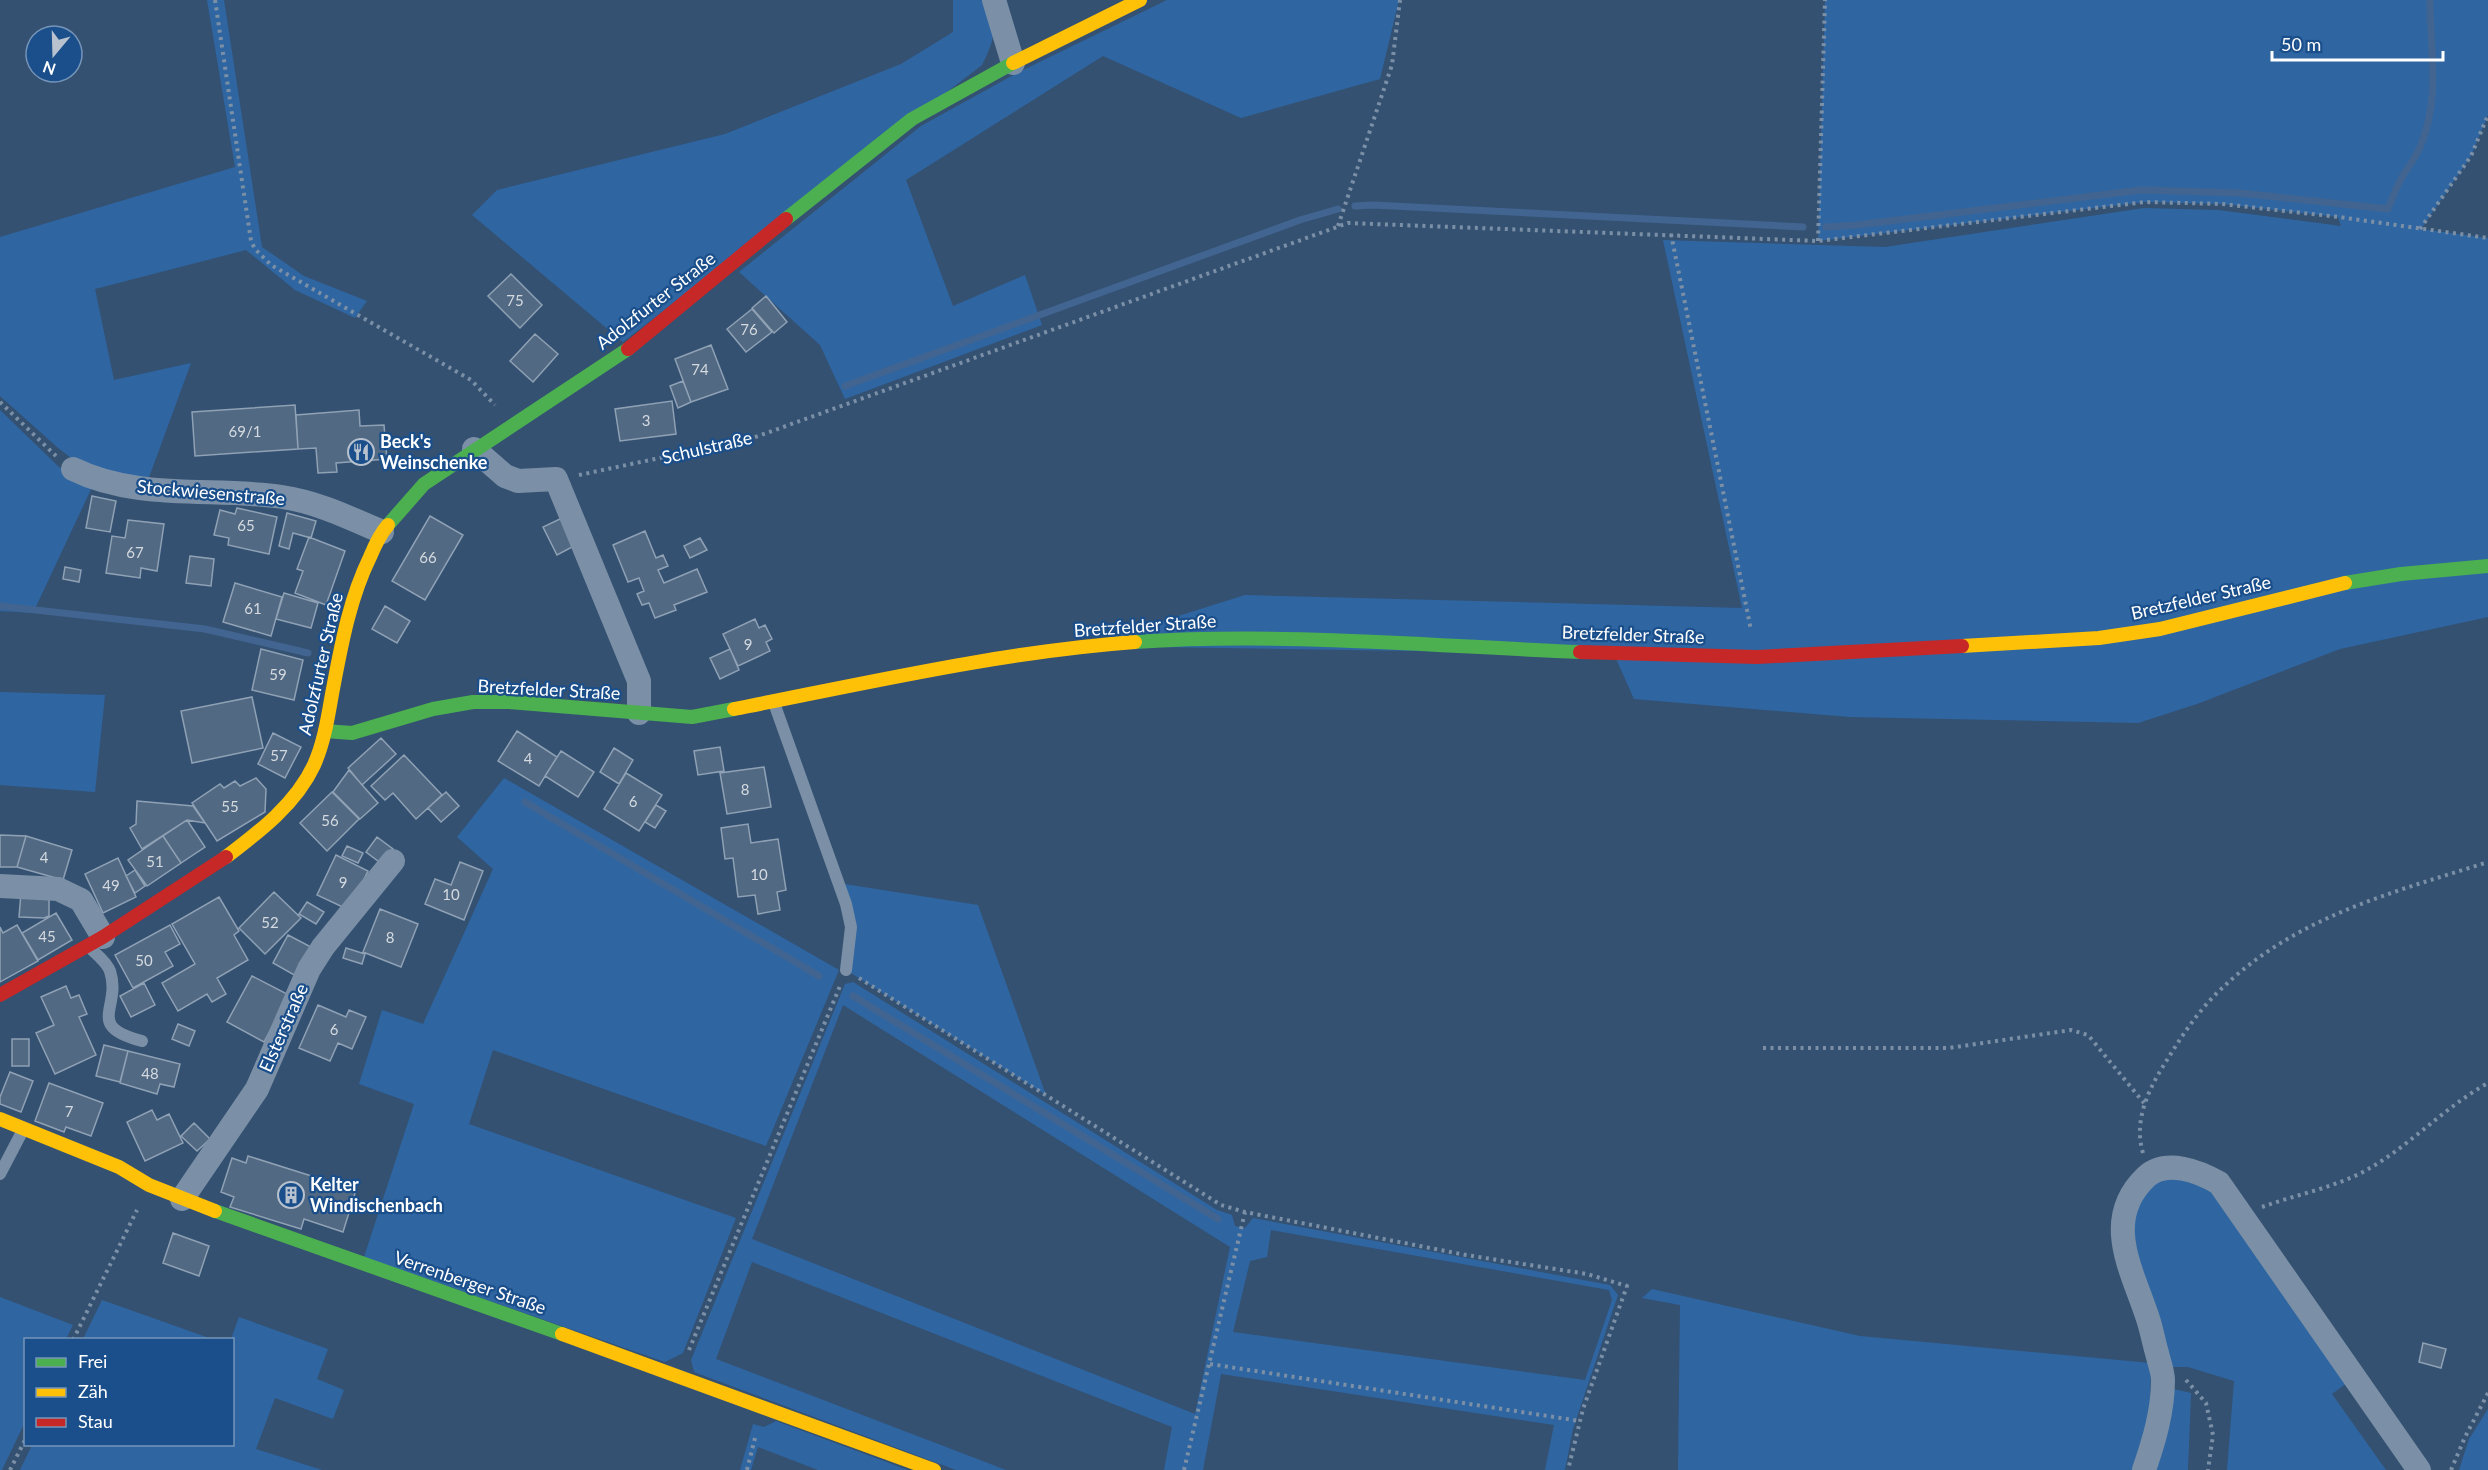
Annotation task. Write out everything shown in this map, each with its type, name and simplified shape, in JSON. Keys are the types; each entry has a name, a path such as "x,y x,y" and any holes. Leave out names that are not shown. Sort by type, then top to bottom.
{"street":[{"path":"994,0 1013,63"},
{"name":"Adolzfurter Straße","path":"0,995 95,941 223,859 268,825 299,789 314,765 325,731 347,618 362,573 382,532 424,484 633,346 824,187 912,119 1013,63 1140,0"},
{"path":"474,449 505,476 518,481 556,479 639,681 639,713"},
{"name":"Stockwiesenstraße","path":"74,469 113,483 144,489 283,497 326,508 382,532"},
{"name":"Bretzfelder Straße","path":"325,731 352,733 433,709 472,702 509,702 692,717 959,665 1083,646 1180,639 1278,639 1615,654 1757,657 2099,638 2181,625 2338,584 2401,574 2488,566"},
{"name":"Elsterstraße","path":"182,1199 257,1089 309,969 323,947 393,861"},
{"path":"0,886 58,889 81,900 95,941"},
{"name":"Verrenberger Straße","path":"0,1119 119,1167 149,1185 182,1199 679,1376 934,1470"},
{"path":"2144,1470 2156,1434 2163,1379 2150,1323 2128,1264 2122,1237 2125,1211 2134,1189 2149,1174 2180,1168 2199,1172 2219,1183 2419,1470"}],"lane":[{"path":"774,702 846,904 851,927 846,970"},
{"path":"95,941 110,969 112,984 108,1020 113,1029 123,1036 142,1041"},
{"path":"0,1174 24,1130"}],"path":[{"path":"215,0 251,241 255,249 271,265 471,380 515,424"},
{"path":"1338,226 1392,65 1400,0"},
{"path":"1818,241 1825,0"},
{"path":"2420,229 2471,156 2488,115"},
{"name":"Schulstraße","path":"556,479 750,439 1348,223 1818,241 2145,202 2222,204 2339,217 2488,238"},
{"path":"1671,234 1757,657"},
{"path":"0,402 52,452 74,469"},
{"path":"2149,1174 2138,1137 2144,1103 2182,1036 2214,995 2255,959 2301,929 2364,902 2488,862"},
{"path":"679,1376 846,970 1221,1205 1245,1212 1466,1255 1587,1274 1627,1286 1594,1375 1568,1470"},
{"path":"1763,1048 1948,1048 2071,1030 2088,1035 2144,1103"},
{"path":"2241,1214 2362,1172 2393,1153 2488,1083"},
{"path":"75,1338 149,1185"},
{"path":"1185,1470 1245,1212"},
{"path":"1210,1364 1580,1421"},
{"path":"2163,1379 2186,1380 2206,1403 2213,1435 2208,1470"},
{"path":"2451,1470 2488,1393"},
{"path":"747,1470 763,1407"},
{"path":"10,1470 24,1442"}],"shaded area":[{"path":"207,0 224,0 262,247 304,276 367,301 355,318 295,290 246,250 95,289 114,380 191,363 148,480 81,466 0,396 0,237 235,167"},
{"path":"953,0 988,0 993,33 982,65 623,342 472,215 497,190 725,134 901,64 953,32"},
{"path":"1167,0 1399,0 1380,79 1241,118 1103,56 906,180 953,306 1025,275 1042,325 845,399 820,345 739,272 921,126 1017,73"},
{"path":"1825,0 2488,0 2488,115 2471,156 2421,229 2488,238 2488,617 2340,649 2197,704 2138,723 1850,717 1634,699 1614,654 1083,646 1245,595 1742,608 1663,240 1885,247 2144,208 2218,210 2341,226 2338,217 2222,204 2145,202 1818,241"},
{"path":"0,410 59,467 93,485 33,613 0,611"},
{"path":"0,692 105,695 95,792 0,785"},
{"path":"504,778 839,970 766,1146 493,1050 469,1124 736,1218 683,1353 665,1362 364,1257 414,1104 359,1084 382,1010 423,1024 493,869 457,837"},
{"path":"838,883 978,905 1046,1095 846,970 850,949"},
{"path":"853,982 1217,1210 1232,1215 1235,1226 1245,1228 1253,1218 1610,1285 1618,1295 1573,1429 1565,1470 1545,1470 1554,1425 1221,1374 1203,1470 1164,1470 1172,1427 752,1262 716,1359 1006,1470 956,1470 694,1372 691,1360 845,984","holes":["843,1005 1230,1247 1195,1414 752,1239","1271,1230 1609,1290 1612,1300 1585,1380 1233,1332 1250,1261 1267,1257"]},
{"path":"2178,1175 2216,1194 2347,1383 2332,1394 2386,1470 2227,1470 2234,1381 2188,1367 2168,1367 2143,1286 2134,1242 2134,1222 2140,1202 2161,1177"},
{"path":"1652,1289 1860,1336 2151,1363 2149,1438 2138,1470 1678,1470 1680,1305 1642,1298"},
{"path":"0,1297 73,1325 66,1338 24,1338 24,1424 0,1470"},
{"path":"102,1300 209,1338 83,1338"},
{"path":"239,1317 328,1349 317,1379 344,1390 333,1419 275,1398 256,1449 322,1470 20,1470 32,1446 234,1446 234,1338 231,1338"},
{"path":"2169,1388 2191,1393 2188,1470 2153,1470"},
{"path":"2488,1409 2488,1470 2459,1470 2469,1439"},
{"path":"776,1421 908,1470 818,1470 758,1447 751,1470 740,1470 753,1424 764,1427"}],"building":[{"path":"511,274 542,305 520,328 488,296"},
{"path":"766,296 787,322 774,333 752,308"},
{"path":"752,309 772,332 746,352 727,329"},
{"path":"535,334 558,354 533,382 510,361"},
{"path":"711,345 728,389 691,402 675,359"},
{"path":"683,381 691,402 678,408 670,386"},
{"path":"672,401 676,434 620,441 615,409"},
{"path":"295,405 298,449 195,456 192,412"},
{"path":"359,410 360,426 384,425 387,459 336,463 337,472 318,473 316,448 298,449 296,415"},
{"path":"92,496 116,501 110,532 86,528"},
{"path":"237,508 277,517 269,554 228,545 229,538 214,535 220,510 235,514"},
{"path":"287,513 316,521 311,538 293,533 289,549 279,546"},
{"path":"430,516 463,535 425,600 392,581"},
{"path":"562,518 576,545 557,555 543,527"},
{"path":"128,520 164,524 157,571 141,568 140,578 106,573 112,536 125,538"},
{"path":"645,531 656,558 663,555 668,566 658,570 664,583 697,569 707,592 674,605 676,610 655,618 649,603 642,605 637,594 644,591 639,578 628,582 613,545"},
{"path":"309,537 345,551 326,605 295,593 303,571 297,569"},
{"path":"700,538 707,550 690,558 684,546"},
{"path":"190,556 214,559 211,586 186,583"},
{"path":"65,567 81,570 79,582 63,579"},
{"path":"235,583 282,597 271,636 223,622"},
{"path":"284,593 318,603 311,628 276,619"},
{"path":"385,606 410,621 397,643 372,629"},
{"path":"755,619 759,628 765,625 772,639 766,642 770,651 738,666 723,634"},
{"path":"261,649 303,660 294,700 252,690"},
{"path":"730,649 739,670 720,679 710,658"},
{"path":"252,697 263,748 192,763 181,711"},
{"path":"517,731 557,757 539,786 498,761"},
{"path":"273,733 301,747 285,778 258,764"},
{"path":"381,738 396,754 362,785 348,768"},
{"path":"720,747 724,771 698,775 694,751"},
{"path":"614,748 633,760 619,784 600,772"},
{"path":"561,751 594,772 578,797 545,776"},
{"path":"404,755 442,795 416,819 393,793 385,800 371,786"},
{"path":"764,767 771,807 727,814 720,773"},
{"path":"349,770 378,803 360,819 333,792"},
{"path":"626,773 662,795 639,831 604,809"},
{"path":"256,778 266,789 265,812 217,841 192,803 220,784 224,788 235,781 240,786"},
{"path":"332,792 359,819 327,851 300,823"},
{"path":"446,792 459,806 441,822 428,808"},
{"path":"137,801 193,806 205,823 187,820 142,849 130,828 136,824"},
{"path":"656,805 666,811 655,828 645,822"},
{"path":"187,820 205,847 181,863 163,836"},
{"path":"748,824 751,843 778,839 786,890 777,892 780,910 758,914 755,895 738,897 733,858 725,859 721,828"},
{"path":"0,835 26,836 17,867 0,867"},
{"path":"26,836 72,850 63,880 17,867"},
{"path":"163,836 181,863 147,886 128,860"},
{"path":"377,837 393,849 382,864 366,852"},
{"path":"347,846 363,853 358,863 342,856"},
{"path":"336,855 368,871 349,910 317,895"},
{"path":"118,858 136,897 103,913 85,874"},
{"path":"460,862 483,871 464,920 425,904 435,879 451,885"},
{"path":"135,870 145,886 135,893 126,876"},
{"path":"274,892 301,918 265,954 239,928"},
{"path":"21,893 49,895 49,916 44,918 19,917"},
{"path":"219,897 239,931 234,935 248,960 217,978 226,994 212,1002 207,994 178,1011 162,983 195,964 172,924"},
{"path":"307,902 324,912 316,924 299,914"},
{"path":"380,909 418,924 401,967 363,952"},
{"path":"56,913 72,940 38,960 22,933"},
{"path":"17,925 38,961 0,982 0,927 3,933"},
{"path":"170,925 180,944 165,952 173,966 133,988 115,955"},
{"path":"288,935 311,947 296,976 273,963"},
{"path":"346,948 365,954 362,964 343,958"},
{"path":"252,976 289,995 264,1042 227,1022"},
{"path":"144,983 155,1005 131,1017 120,996"},
{"path":"66,986 71,998 79,995 87,1014 79,1017 96,1055 55,1074 36,1033 54,1025 41,997"},
{"path":"318,1005 346,1017 349,1010 366,1017 352,1049 338,1043 330,1061 299,1048"},
{"path":"178,1024 195,1031 189,1046 172,1039"},
{"path":"12,1039 29,1039 29,1066 12,1066"},
{"path":"104,1045 128,1051 120,1082 96,1076"},
{"path":"128,1051 180,1064 174,1087 160,1084 157,1094 120,1083"},
{"path":"10,1072 33,1081 21,1112 0,1104 0,1097"},
{"path":"49,1083 103,1103 91,1136 66,1127 64,1132 35,1121"},
{"path":"152,1110 157,1120 169,1114 183,1143 145,1161 127,1122"},
{"path":"194,1123 210,1139 197,1151 181,1136"},
{"name":"Kelter Windischenbach","path":"248,1156 356,1190 343,1232 304,1219 301,1229 230,1207 234,1197 221,1192 232,1158 246,1163"},
{"path":"173,1233 209,1246 199,1276 163,1263"},
{"path":"2423,1343 2446,1349 2441,1368 2419,1362"}],"waterway":[{"path":"1826,227 2141,190 2240,193 2388,209 2399,182 2418,151 2430,111 2433,74 2430,0"},
{"path":"1355,206 1373,205 1803,227"},
{"path":"845,386 1300,220 1338,209"},
{"path":"0,606 205,629 308,653"},
{"path":"525,802 819,976"},
{"path":"853,996 1218,1219"}],"traffic: fast":[{"path":"786,219 912,119 1013,63"},
{"path":"388,525 424,484 628,349"},
{"path":"2345,583 2401,574 2488,566"},
{"path":"1135,642 1246,638 1302,639 1580,652"},
{"path":"325,731 352,733 433,709 473,702 509,702 692,717 734,709"},
{"path":"215,1211 562,1334"}],"traffic: slow":[{"path":"1013,63 1140,0"},
{"path":"226,857 264,827 287,805 314,765 325,730 342,641 356,590 374,548 388,525"},
{"path":"1962,646 2099,638 2160,629 2345,583"},
{"path":"734,709 984,661 1135,642"},
{"path":"0,1119 119,1167 149,1185 215,1211"},
{"path":"562,1334 934,1470"}],"traffic: jam":[{"path":"628,349 786,219"},
{"path":"1580,652 1757,657 1962,646"},
{"path":"0,995 103,937 226,857"}],"place":[{"name":"Beck's Weinschenke","path":"361,452"},
{"name":"Kelter Windischenbach","path":"291,1195"}]}
